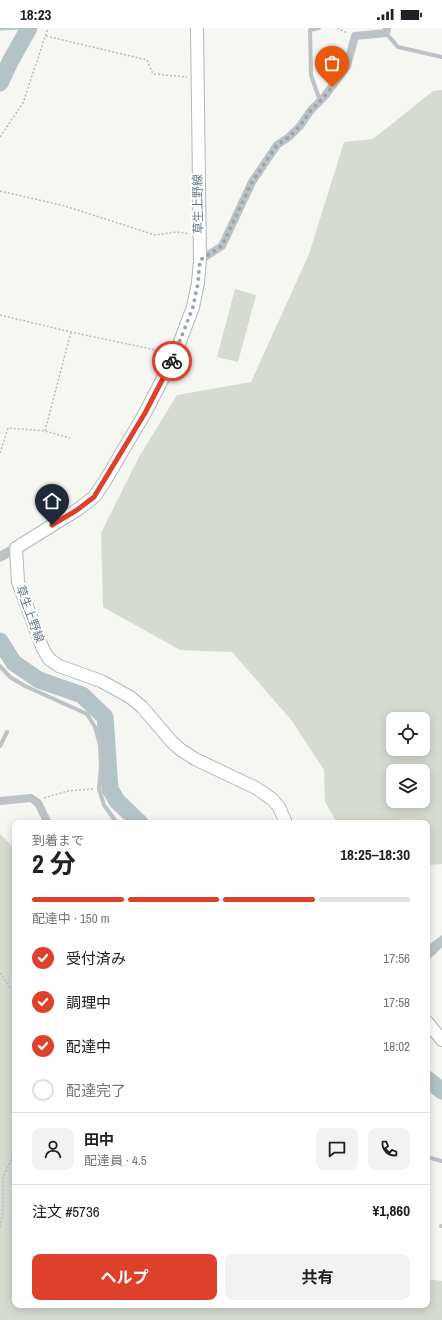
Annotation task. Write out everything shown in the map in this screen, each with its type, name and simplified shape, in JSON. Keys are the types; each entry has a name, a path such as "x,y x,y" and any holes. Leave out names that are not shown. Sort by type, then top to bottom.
{"main road":[{"name":"草生上野線","path":"197,28 200,260 198,283 193,307 175,354 145,413 94,497 77,510 16,548 18,582 43,649 49,659 59,666 100,681 130,697 181,750 195,759 256,788 272,799 279,807 285,820"},
{"path":"430,1026 442,1040"}],"street":[{"path":"200,260 222,246 252,182 277,145 289,137 300,126 311,110 324,97 347,66 355,36 387,30"},
{"path":"0,558 16,548"},
{"path":"0,801 31,798 38,803 46,820"},
{"path":"430,953 442,942"}],"lane":[{"path":"319,28 310,30 311,75 320,101"},
{"path":"387,30 398,47 442,57"},
{"path":"0,666 10,677 25,686 87,714 95,727 100,746 99,789 104,806 115,820"},
{"path":"0,746 7,732"},
{"path":"430,1158 442,1162"}],"path":[{"path":"0,137 23,103 48,28"},
{"path":"337,28 355,36"},
{"path":"46,36 148,60 153,74 197,78"},
{"path":"0,191 65,206 155,235 177,232 186,233 199,241"},
{"path":"0,315 175,354"},
{"path":"45,432 71,332"},
{"path":"0,452 8,428 45,432 70,438"},
{"path":"34,800 68,790 99,789"},
{"path":"0,973 12,990"},
{"path":"0,1227 3,1177 12,1159"}],"shaded area":[{"path":"442,90 442,864 430,865 430,820 335,820 325,802 324,770 292,721 232,652 180,650 103,607 101,533 139,457 177,395 251,382 309,254 344,142 373,139 433,91"},
{"path":"235,289 256,295 238,362 217,357"},
{"path":"0,834 12,846 12,1308 430,1308 430,1279 442,1281 442,1320 0,1320"}],"waterway":[{"path":"0,29 21,28"},
{"path":"0,83 29,28"},
{"path":"0,641 14,663 39,680 82,695 105,717 110,789 117,801 137,820"},
{"path":"430,946 442,937"},
{"path":"430,1081 442,1091"}],"way so far":[{"path":"172,361 193,307 198,283 200,260 222,246 252,182 277,145 289,137 300,126 311,110 332,87"}],"route":[{"path":"52,525 77,510 94,497 145,413 172,361"}]}
